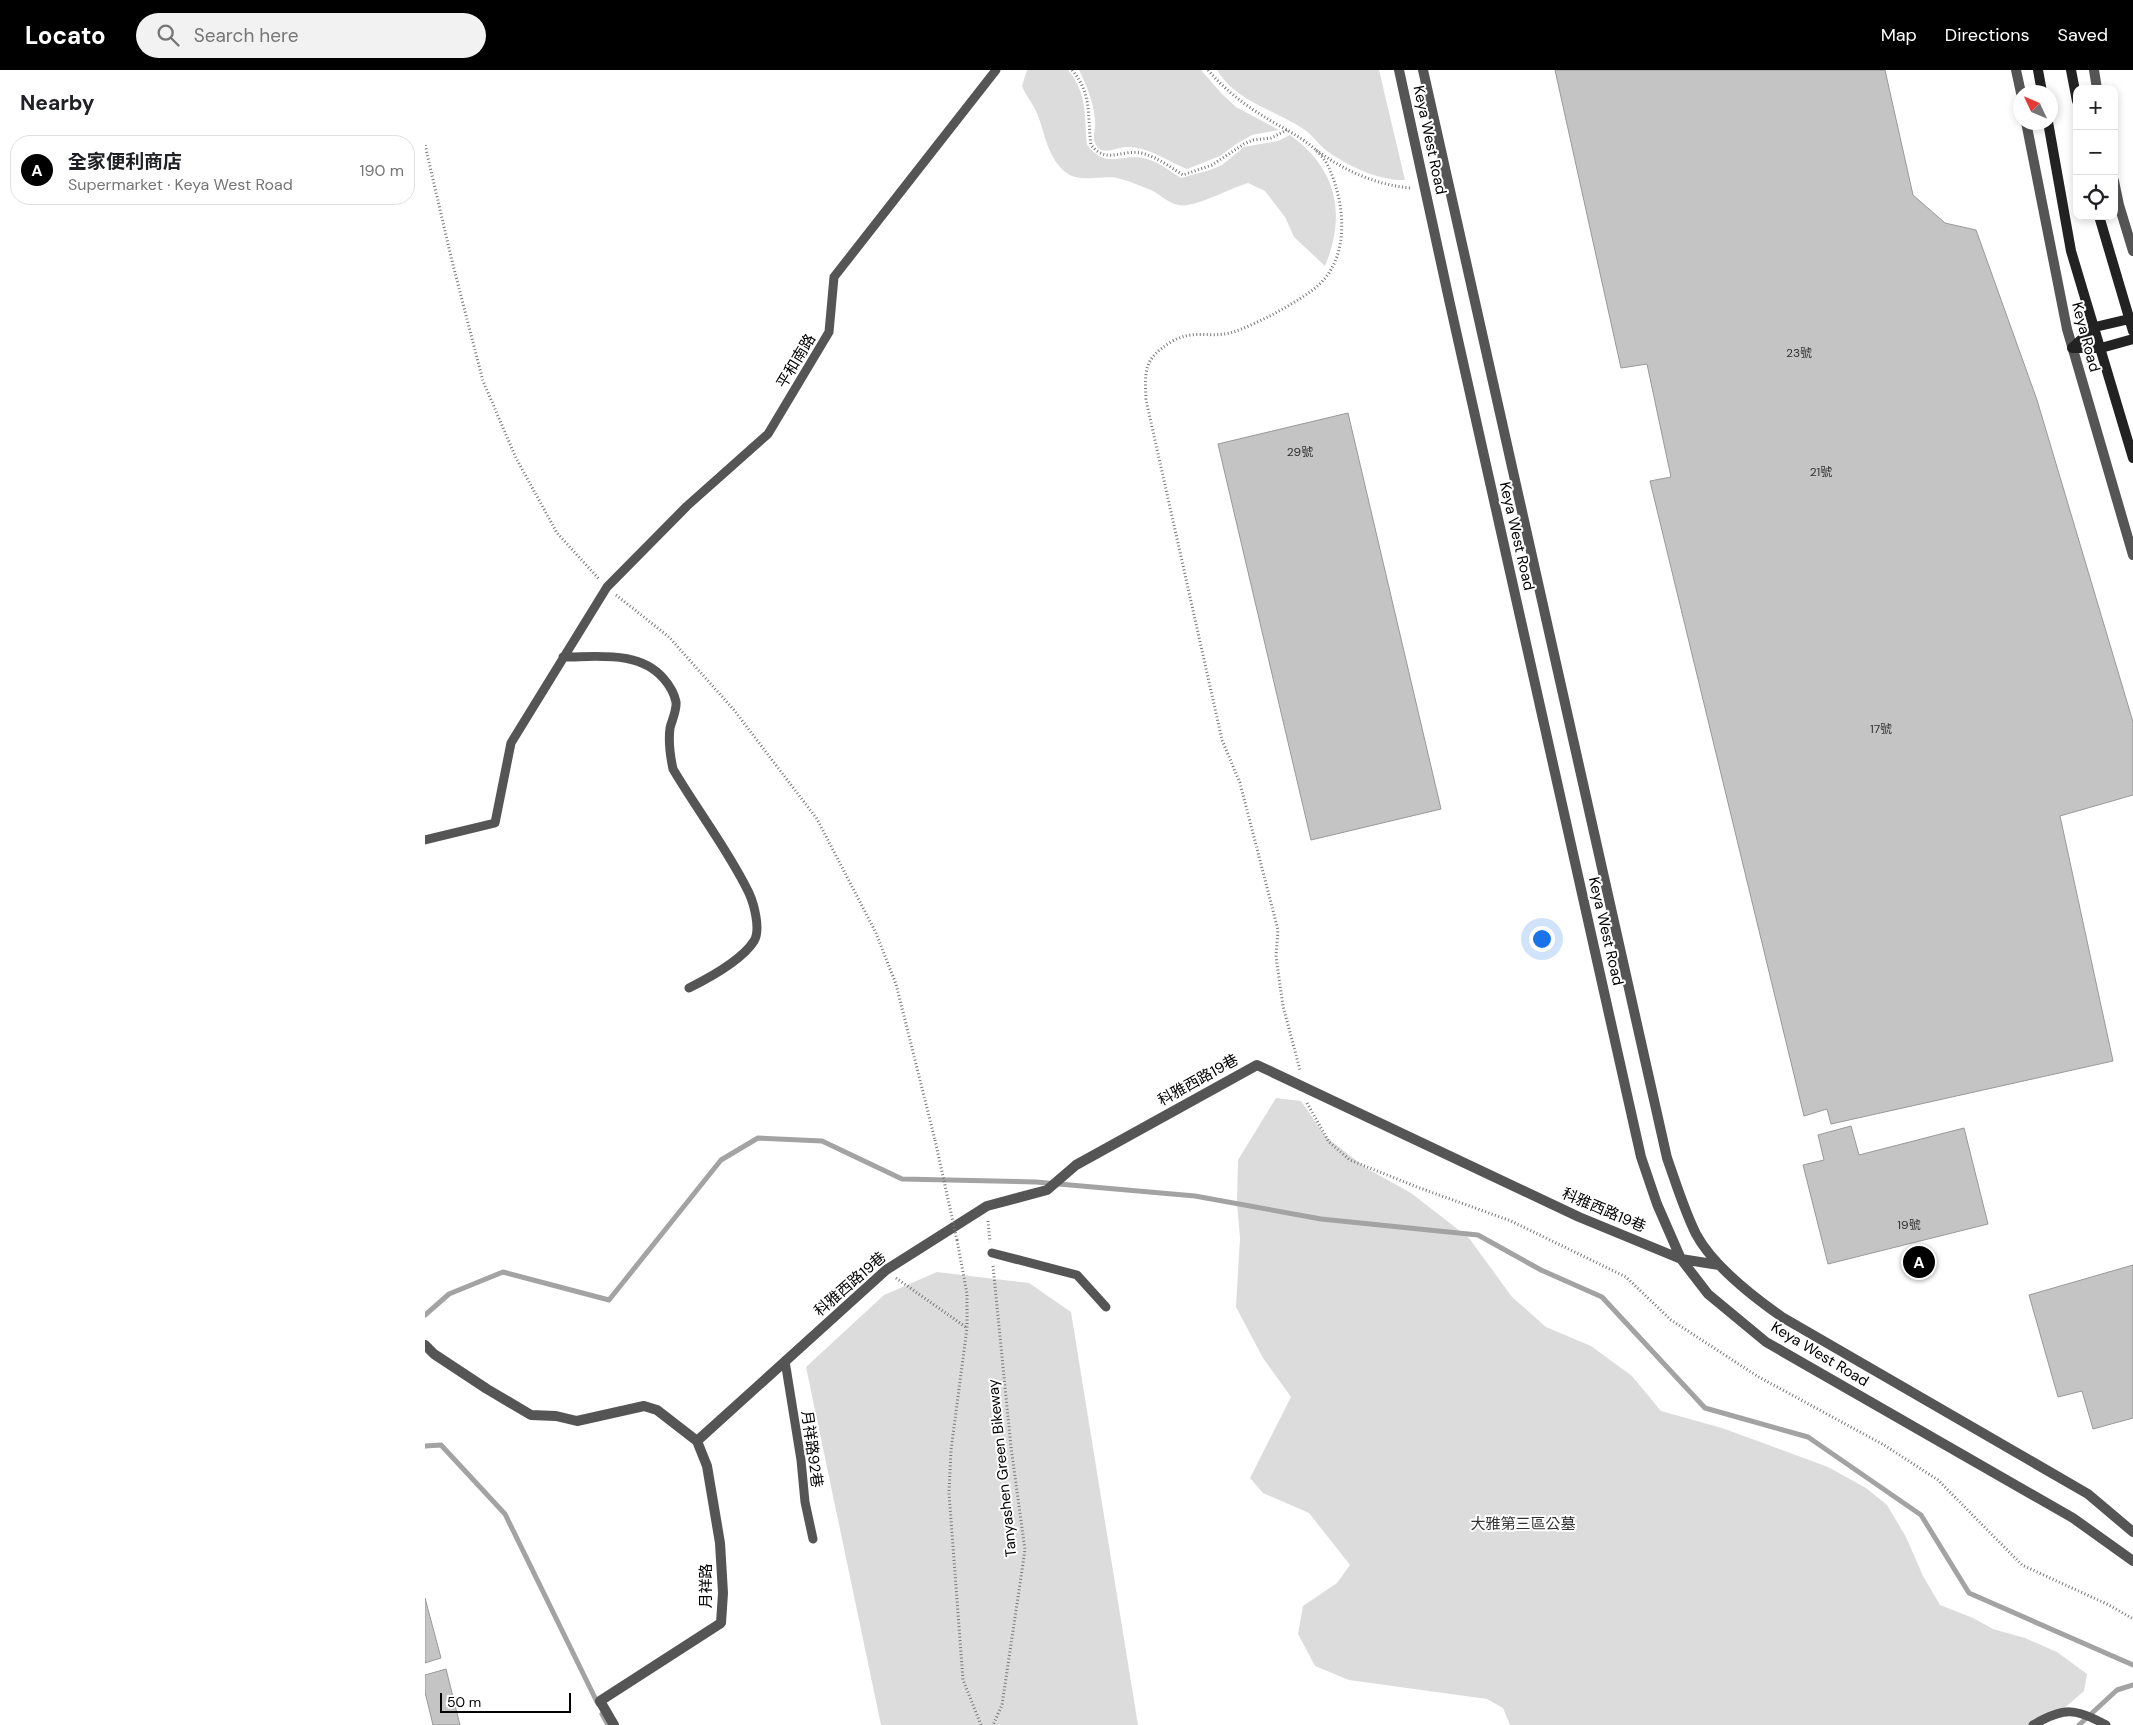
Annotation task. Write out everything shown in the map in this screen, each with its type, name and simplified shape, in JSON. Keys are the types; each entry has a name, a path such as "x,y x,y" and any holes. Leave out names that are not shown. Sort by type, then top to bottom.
{"street":[{"name":"Keya West Road","path":"1399,70 1641,1157 1657,1204 1681,1259 1709,1294 1766,1342 2073,1518 2133,1561"},
{"name":"Keya West Road","path":"1423,70 1667,1158 1696,1234 1719,1265 1751,1295 1782,1317 2088,1494 2133,1532"},
{"path":"2016,70 2019,85"},
{"path":"2038,70 2041,85"},
{"path":"2071,70 2074,85"},
{"path":"2094,70 2096,85"},
{"name":"Keya Road","path":"2028,130 2051,255 2072,348 2133,555"},
{"name":"Keya Road","path":"2049,130 2071,251 2133,458"},
{"path":"2118,199 2133,251"},
{"path":"2100,220 2131,318 2133,331"},
{"path":"2072,348 2095,327 2131,318"},
{"path":"2072,348 2101,348 2133,339"},
{"name":"科雅西路19巷","path":"785,1361 886,1270 987,1206 1047,1190 1076,1165 1257,1065 1579,1216 1681,1259 1719,1265"},
{"path":"425,1345 449,1364 531,1415 556,1416 577,1421 644,1406 657,1410 697,1441 785,1361"},
{"name":"月祥路","path":"614,1725 600,1701 721,1623 723,1594 720,1543 707,1466 697,1441"}],"lane":[{"name":"平和南路","path":"425,840 495,822 511,743 563,656 607,588 687,506 768,434 829,332 834,277 996,70"},
{"path":"563,656 610,657 646,663 660,674 672,689 676,704 670,727 668,747 673,770 750,895 756,926 755,940 744,951 706,980 689,988"},
{"path":"991,1253 1077,1275 1106,1307"},
{"name":"月祥路92巷","path":"785,1361 801,1460 805,1502 813,1539"},
{"path":"2033,1725 2048,1716 2076,1711 2106,1725"}],"path":[{"path":"1072,70 1078,76 1088,103 1091,119 1091,145 1103,156 1109,157 1128,151 1147,154 1183,175 1212,165 1253,140 1271,138 1287,130"},
{"path":"1208,70 1222,87 1340,166 1370,180 1395,187 1425,189"},
{"path":"425,145 483,381 516,458 557,533 607,588 669,637 734,710 817,819 875,931 896,984 935,1140 967,1294 967,1328 951,1450 949,1493 963,1680 981,1725"},
{"path":"1313,148 1329,168 1340,197 1342,229 1340,245 1331,268 1315,288 1289,306 1229,333 1195,334 1171,342 1154,357 1145,371 1145,400 1223,740 1241,783 1278,930 1276,957 1283,1006 1299,1060 1304,1097 1329,1142 1350,1160 1417,1187 1511,1221 1626,1277 1671,1320 1725,1356 1757,1376 1884,1445 1938,1480 2022,1565 2109,1605 2133,1619"},
{"name":"Tanyashen Green Bikeway","path":"987,1206 1011,1447 1025,1550 1002,1705 993,1725"},
{"path":"886,1270 967,1328"}],"green space":[{"path":"1027,70 1068,70 1082,97 1087,145 1095,153 1108,159 1138,157 1151,160 1181,178 1222,165 1244,147 1278,141 1290,135 1306,148 1318,162 1327,177 1333,193 1336,210 1335,228 1332,247 1325,266 1294,237 1285,217 1265,191 1248,183 1202,201 1182,206 1169,201 1153,191 1121,179 1106,177 1084,178 1070,175 1063,170 1052,156 1035,109 1022,86"},
{"path":"1079,70 1201,70 1236,107 1279,130 1252,135 1220,156 1187,169 1143,149 1127,147 1104,151 1096,146 1094,140 1095,123 1092,101"},
{"path":"1217,70 1379,70 1405,180 1395,180 1374,175 1344,162 1327,151 1305,130 1244,97 1225,81"},
{"name":"大雅第三區公墓","path":"1276,1098 1301,1101 1326,1137 1366,1168 1411,1193 1469,1238 1512,1297 1546,1327 1591,1346 1632,1376 1661,1411 1722,1428 1828,1467 1866,1488 1887,1505 1906,1537 1923,1576 1940,1605 1973,1618 1993,1629 2025,1638 2057,1652 2087,1674 2084,1691 2061,1711 2039,1725 1510,1725 1503,1708 1487,1699 1349,1680 1315,1666 1298,1634 1303,1606 1337,1583 1350,1565 1309,1513 1263,1493 1250,1478 1291,1397 1263,1358 1236,1307 1240,1238 1237,1203 1238,1160"},
{"path":"937,1272 1029,1283 1071,1312 1138,1725 881,1725 806,1367 884,1295"}],"building":[{"path":"1555,70 1885,70 1913,195 1945,223 1976,230 2037,400 2133,722 2133,795 2060,816 2113,1061 1831,1124 1827,1109 1804,1116 1650,481 1671,477 1647,364 1621,368"},
{"path":"1348,413 1441,809 1311,840 1218,444"},
{"path":"1851,1126 1859,1155 1964,1128 1988,1224 1828,1264 1803,1165 1824,1160 1818,1135"},
{"path":"2133,1265 2133,1418 2093,1429 2082,1391 2058,1397 2029,1295"},
{"path":"425,1598 441,1658 425,1663"},
{"path":"446,1669 460,1725 433,1725 425,1692 425,1675"}],"waterway":[{"path":"425,1315 449,1294 503,1272 609,1300 721,1160 758,1138 822,1141 902,1179 1036,1182 1195,1196 1321,1219 1478,1235 1541,1270 1602,1297 1705,1408 1808,1437 1921,1515 1969,1593 2133,1665"},
{"path":"425,1446 441,1445 505,1514 598,1704"},
{"path":"2079,1725 2117,1690 2133,1685"},
{"path":"602,1714 608,1725"}],"place":[{"name":"全家便利商店","path":"1919,1262"}]}
